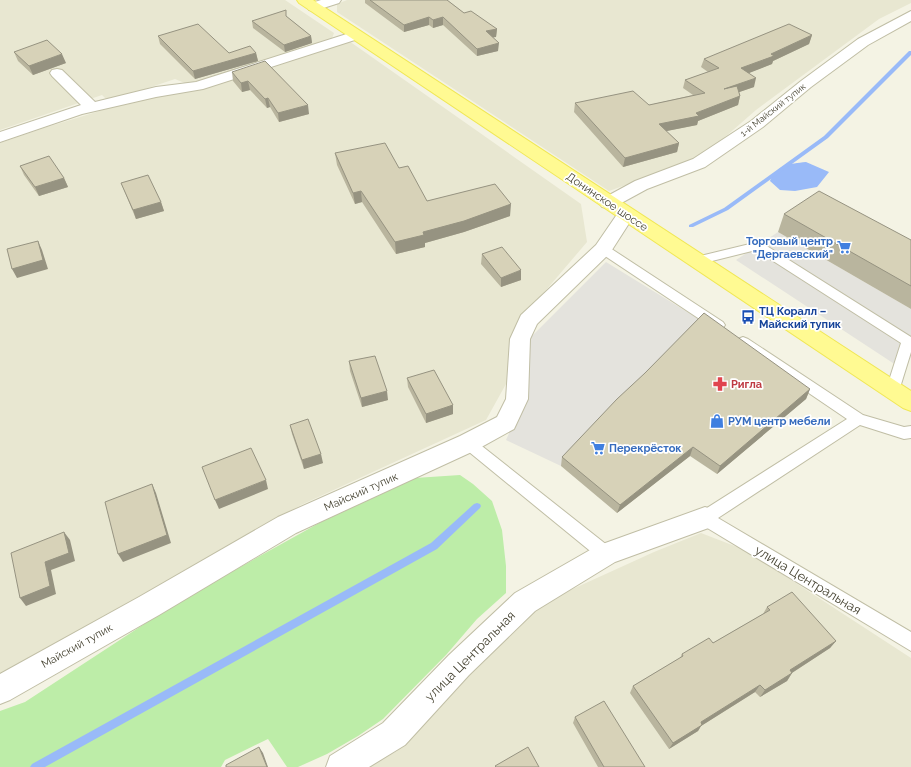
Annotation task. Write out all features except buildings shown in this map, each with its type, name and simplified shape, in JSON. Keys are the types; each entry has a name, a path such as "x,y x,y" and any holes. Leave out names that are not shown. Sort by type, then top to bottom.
{"main road":[{"name":"Донинское шоссе","path":"309,3 696,261 911,402"}],"street":[{"path":"309,3 334,0"},
{"name":"1-й Майский тупик","path":"617,208 641,185 699,163 757,124 806,84 863,42 911,15"},
{"path":"0,137 92,108 156,92 198,86 356,35"},
{"path":"57,73 92,108"},
{"name":"Майский тупик","path":"0,690 149,606 286,525 468,443 506,423 517,398 520,339 528,320 604,248 617,208"},
{"name":"улица Центральная","path":"341,767 394,734 459,665 525,602 606,554 705,518"}],"lane":[{"path":"696,261 758,246 908,341 893,390"},
{"path":"604,248 858,419 909,434"},
{"path":"705,518 858,419"},
{"path":"468,443 606,554"},
{"name":"улица Центральная","path":"705,518 911,642"}],"shaded area":[{"path":"0,0 285,0 334,33 331,41 199,84 187,84 175,79 133,93 106,99 102,95 0,130"},
{"path":"347,0 911,0 911,3 879,19 756,110 701,158 609,191 337,12 337,4"},
{"path":"349,41 581,204 587,242 518,323 511,375 486,420 301,505 14,667 0,673 0,143 142,98"},
{"path":"778,232 911,309 911,351 899,367 736,260"},
{"path":"606,262 702,321 597,426 561,466 506,440 525,398 524,344"},
{"path":"701,533 745,550 911,658 911,767 369,767 397,751 531,608 654,552"}],"green space":[{"path":"460,475 473,484 492,501 502,530 506,566 506,593 477,619 446,655 383,719 358,736 327,754 298,767 287,767 268,739 225,760 221,767 0,767 0,711 25,702 181,600 321,522 415,478"}],"water":[{"path":"806,162 829,172 817,187 795,191 780,190 770,181 773,175 780,168 789,164"}],"waterway":[{"path":"691,226 726,209 826,137 911,52"},
{"path":"35,767 434,546 477,506"}],"place":[{"name":"Торговый центр \"Дергаевский\"","path":"844,247"},
{"name":"ТЦ Коралл – Майский тупик","path":"748,317"},
{"name":"Ригла","path":"720,384"},
{"name":"РУМ центр мебели","path":"717,421"},
{"name":"Перекрёсток","path":"598,448"}]}
